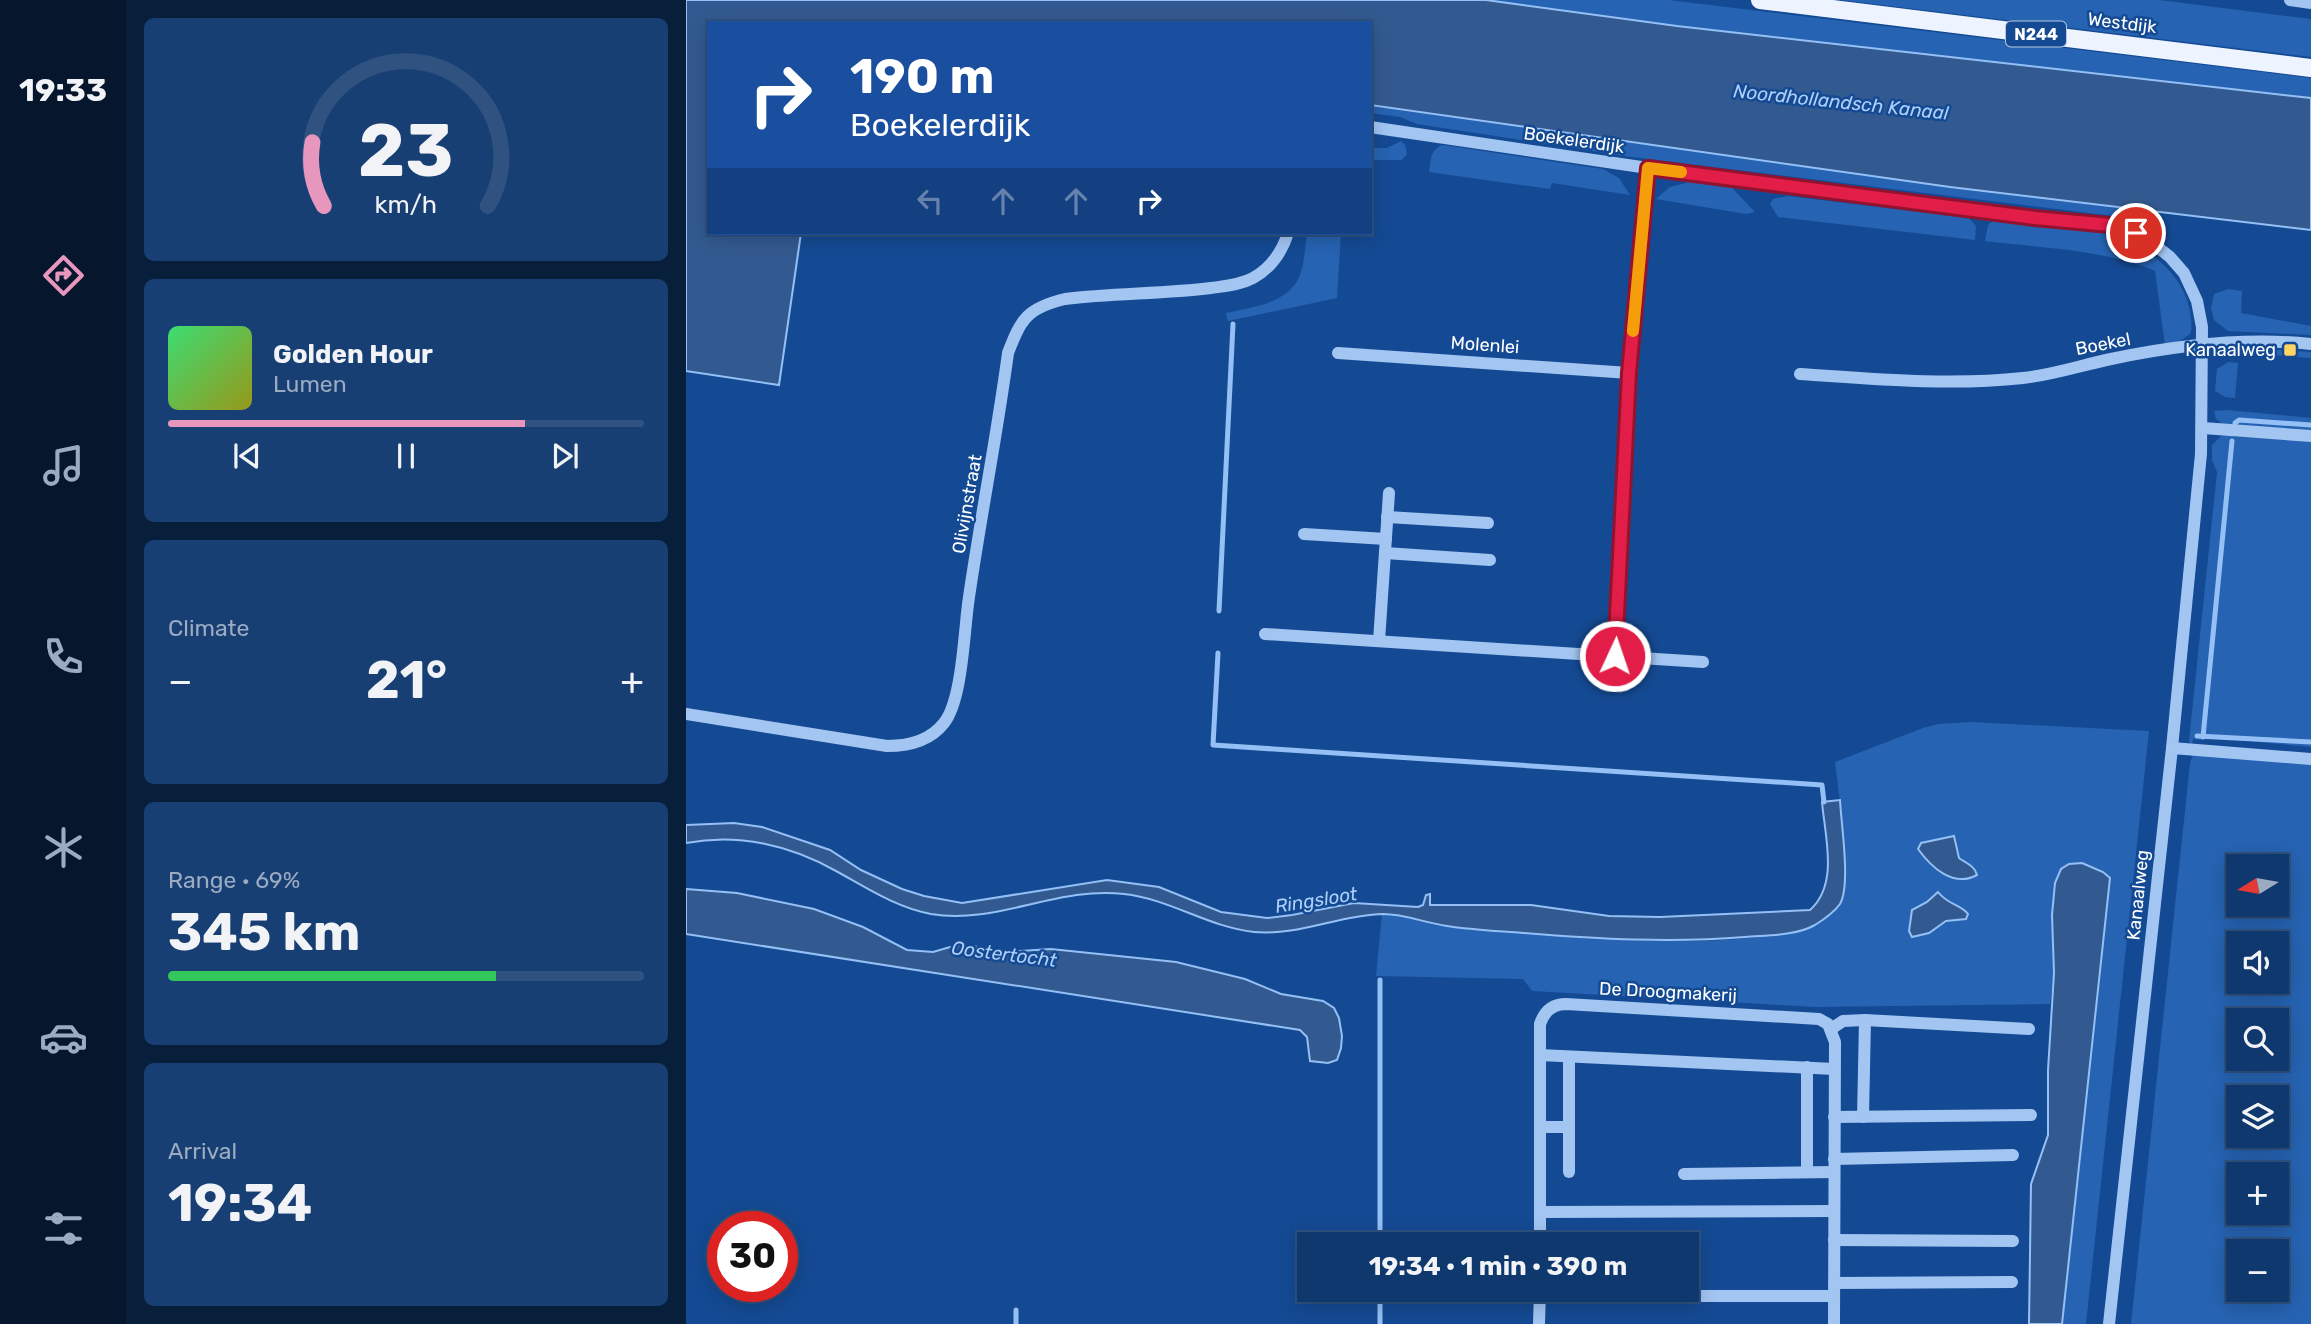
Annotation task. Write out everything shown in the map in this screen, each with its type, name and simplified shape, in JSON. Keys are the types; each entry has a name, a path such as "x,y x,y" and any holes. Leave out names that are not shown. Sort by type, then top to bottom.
{"main road":[{"name":"Westdijk","path":"1760,0 2311,68"}],"street":[{"path":"2290,0 2311,3"},
{"name":"Boekelerdijk","path":"1372,127 1648,168 2035,218 2110,225 2146,237 2184,273 2201,315 2204,343"},
{"path":"1615,656 1629,373 1648,168"},
{"name":"Olivijnstraat","path":"686,713 887,746 915,744 936,731 950,713 957,689 1008,353 1018,326 1032,312 1048,303 1065,299 1178,292 1236,284 1253,278 1269,266 1282,252 1287,235"},
{"name":"Boekel","path":"1800,373 1903,381 2025,378 2204,343 2248,341 2311,344"},
{"name":"Kanaalweg","path":"2109,1324 2172,748 2203,428 2204,343"},
{"name":"Molenlei","path":"1338,353 1629,373"},
{"path":"2203,428 2311,436"},
{"path":"1379,641 1389,493"},
{"path":"1387,517 1488,523"},
{"path":"1304,534 1386,539"},
{"path":"1385,553 1490,560"},
{"path":"1265,634 1703,662"},
{"path":"2172,748 2311,760"},
{"name":"De Droogmakerij","path":"1540,1232 1540,1024 1543,1015 1554,1006 1560,1004 1816,1019 1824,1021 1831,1029"},
{"path":"1834,1324 1835,1042 1831,1029 1843,1021 1865,1020 2029,1029"},
{"path":"1863,1117 1865,1020"},
{"path":"1540,1055 1834,1069"},
{"path":"1569,1057 1569,1172"},
{"path":"1807,1067 1807,1172"},
{"path":"1834,1117 2031,1115"},
{"path":"1540,1127 1569,1127"},
{"path":"1684,1174 1807,1172 1834,1165 2013,1156"},
{"path":"1540,1212 1834,1211"},
{"path":"1834,1240 2013,1241"},
{"path":"1699,1291 1834,1290 2012,1282"},
{"path":"1539,1302 1539,1324"}],"shaded area":[{"path":"1486,0 1669,0 2311,78 2311,98 1677,26"},
{"path":"1841,0 2159,0 2311,19 2311,57"},
{"path":"1372,105 1950,187 2153,211 2152,229 2113,216 1624,156 1417,124 1400,117 1372,113"},
{"path":"1401,141 1407,154 1402,160 1372,160 1372,148 1387,148"},
{"path":"1443,145 1603,169 1619,178 1630,195 1552,183 1550,189 1429,172 1433,152"},
{"path":"1690,182 1732,188 1755,212 1746,214 1656,199 1670,187"},
{"path":"1788,196 1969,218 1976,226 1975,240 1778,217 1770,204 1773,199"},
{"path":"1994,220 2107,234 2148,252 2170,272 2186,297 2192,326 2190,334 2180,341 2165,345 2155,271 2093,254 1985,241 1988,225"},
{"path":"1307,235 1341,235 1337,298 1228,321 1226,313 1259,306 1289,291 1301,272"},
{"path":"2228,289 2242,291 2241,313 2311,326 2311,335 2228,331 2214,320 2211,308 2214,294"},
{"path":"2244,350 2311,352 2311,358 2244,353"},
{"path":"2228,362 2238,363 2235,398 2225,397 2215,391 2217,369"},
{"path":"2214,411 2311,418 2311,432 2223,424 2216,419"},
{"path":"2234,434 2234,437 2311,440 2311,747 2204,737 2203,740 2193,739 2192,745 2189,741 2217,472 2212,460 2212,445 2221,436"},
{"path":"1971,722 2149,731 2086,1324 2062,1324 2110,879 2103,872 2082,863 2052,915 2054,973 2050,1004 1816,1007 1532,991 1523,979 1376,976 1382,914 1417,918 1445,926 1654,941 1716,940 1771,935 1814,923 1839,904 1843,893 1845,857 1835,762 1938,724","holes":["1946,837 1956,842 1959,858 1973,867 1922,843","1938,892 1947,902 1963,908 1953,921 1942,922 1929,933 1912,937 1917,906 1927,902"]},
{"path":"2193,755 2311,763 2311,1324 2131,1324 2190,763"}],"water":[{"name":"Noordhollandsch Kanaal","path":"686,0 1486,0 1677,26 2311,98 2311,230 1950,187 1372,105 1372,21 707,21 707,235 801,235 779,385 686,371"},
{"path":"1840,800 1845,883 1838,907 1807,929 1717,939 1635,940 1486,930 1383,914 1287,931 1254,932 1221,925 1157,901 1124,894 1099,893 1075,895 979,914 931,914 893,902 818,862 782,848 725,840 686,843 686,825 734,823 762,827 830,850 861,870 902,889 962,903 1107,880 1159,887 1221,912 1267,918 1354,903 1418,907 1423,905 1426,895 1430,894 1430,905 1531,905 1609,916 1660,917 1810,910 1825,887 1827,874 1822,802"},
{"path":"1954,836 1959,858 1972,867 1977,875 1959,879 1943,874 1918,849 1921,843"},
{"path":"2082,863 2110,878 2062,1324 2029,1324 2031,1184 2048,1135 2048,1070 2054,973 2052,915 2055,883 2061,869 2069,864"},
{"name":"Oostertocht","path":"686,889 737,893 814,909 863,927 907,950 933,952 957,945 1003,952 1051,949 1176,962 1245,979 1281,994 1323,1001 1334,1008 1339,1018 1341,1048 1337,1060 1328,1063 1310,1061 1307,1037 1300,1030 686,934"},
{"path":"1938,892 1965,911 1968,914 1966,919 1946,921 1929,933 1912,937 1909,931 1912,910"}],"waterway":[{"path":"1219,611 1233,324"},
{"path":"2235,423 2239,420 2311,425"},
{"path":"2203,737 2232,441"},
{"path":"1218,653 1213,745 1822,785 1824,802"},
{"path":"2197,736 2311,742"},
{"path":"1380,980 1380,1232"},
{"path":"1380,1302 1380,1324"},
{"path":"1016,1310 1016,1324"}],"slow traffic":[{"path":"1633,331 1648,168 1681,172"}],"place":[{"name":"Kanaalweg","path":"2290,350"}],"route":[{"path":"1615,656 1629,373 1648,168 2035,218 2110,225 2136,233"}],"water label":[{"name":"Ringsloot","path":"1316,900"}]}
